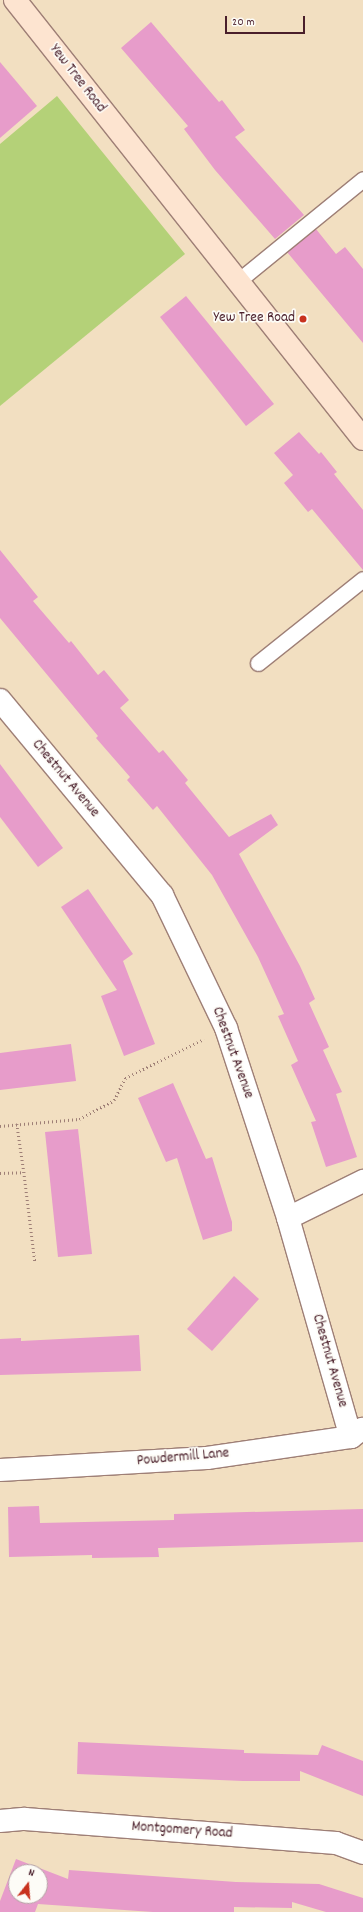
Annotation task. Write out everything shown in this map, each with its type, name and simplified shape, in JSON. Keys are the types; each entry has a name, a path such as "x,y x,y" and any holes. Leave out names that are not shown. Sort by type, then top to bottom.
{"street":[{"name":"Yew Tree Road","path":"15,0 363,439"},
{"name":"Chestnut Avenue","path":"0,700 162,895 226,1028 357,1432"},
{"path":"288,1218 363,1181"},
{"name":"Powdermill Lane","path":"0,1470 207,1458 357,1432"},
{"name":"Montgomery Road","path":"0,1820 25,1819 336,1843 363,1853"}],"lane":[{"path":"238,281 363,179"},
{"path":"258,663 363,579"}],"path":[{"path":"0,1126 79,1119 114,1100 125,1078 226,1028"},
{"path":"17,1124 35,1262"},
{"path":"0,1173 24,1172"}],"green space":[{"path":"57,96 185,254 0,406 0,144"}],"building":[{"path":"151,22 219,102 222,100 245,130 235,137 304,215 275,239 215,170 184,129 188,126 121,48"},
{"path":"0,62 37,106 0,138"},
{"path":"316,229 336,254 345,247 363,269 363,343 287,252"},
{"path":"186,296 274,404 246,426 160,317"},
{"path":"299,432 319,454 321,452 337,472 334,474 363,510 363,570 312,509 308,512 284,483 293,475 274,453"},
{"path":"0,550 38,597 33,601 69,643 71,641 98,675 104,670 129,700 120,708 159,753 163,750 188,780 185,783 229,837 271,814 278,825 239,854 300,966 315,999 309,1003 329,1047 323,1050 342,1092 336,1094 357,1157 326,1167 311,1122 316,1121 291,1065 298,1061 278,1016 284,1014 258,957 212,875 157,806 153,810 127,780 130,777 96,738 98,736 0,618"},
{"path":"0,764 63,848 38,867 0,817"},
{"path":"88,889 133,954 123,961 155,1044 124,1056 101,996 117,990 61,907"},
{"path":"71,1044 76,1081 0,1090 0,1053"},
{"path":"173,1083 206,1159 212,1157 232,1222 232,1231 203,1240 177,1158 166,1162 138,1098"},
{"path":"78,1129 92,1254 58,1257 45,1132"},
{"path":"234,1276 259,1299 212,1351 187,1329"},
{"path":"139,1335 141,1371 0,1375 0,1339 21,1338 21,1341"},
{"path":"39,1506 40,1523 174,1520 174,1514 363,1509 363,1542 158,1548 159,1557 92,1558 92,1555 9,1557 8,1507"},
{"path":"78,1742 244,1750 244,1753 318,1755 322,1745 363,1761 363,1796 300,1771 300,1781 243,1781 77,1774"},
{"path":"16,1859 29,1864 14,1864"},
{"path":"69,1870 236,1882 319,1884 363,1898 363,1912 326,1912 292,1902 292,1908 234,1907 234,1912 153,1912 38,1904 48,1904 48,1871 68,1879"},
{"path":"8,1880 8,1904 38,1904 35,1912 0,1912 0,1901"}],"place":[{"name":"Yew Tree Road","path":"303,319"}]}
